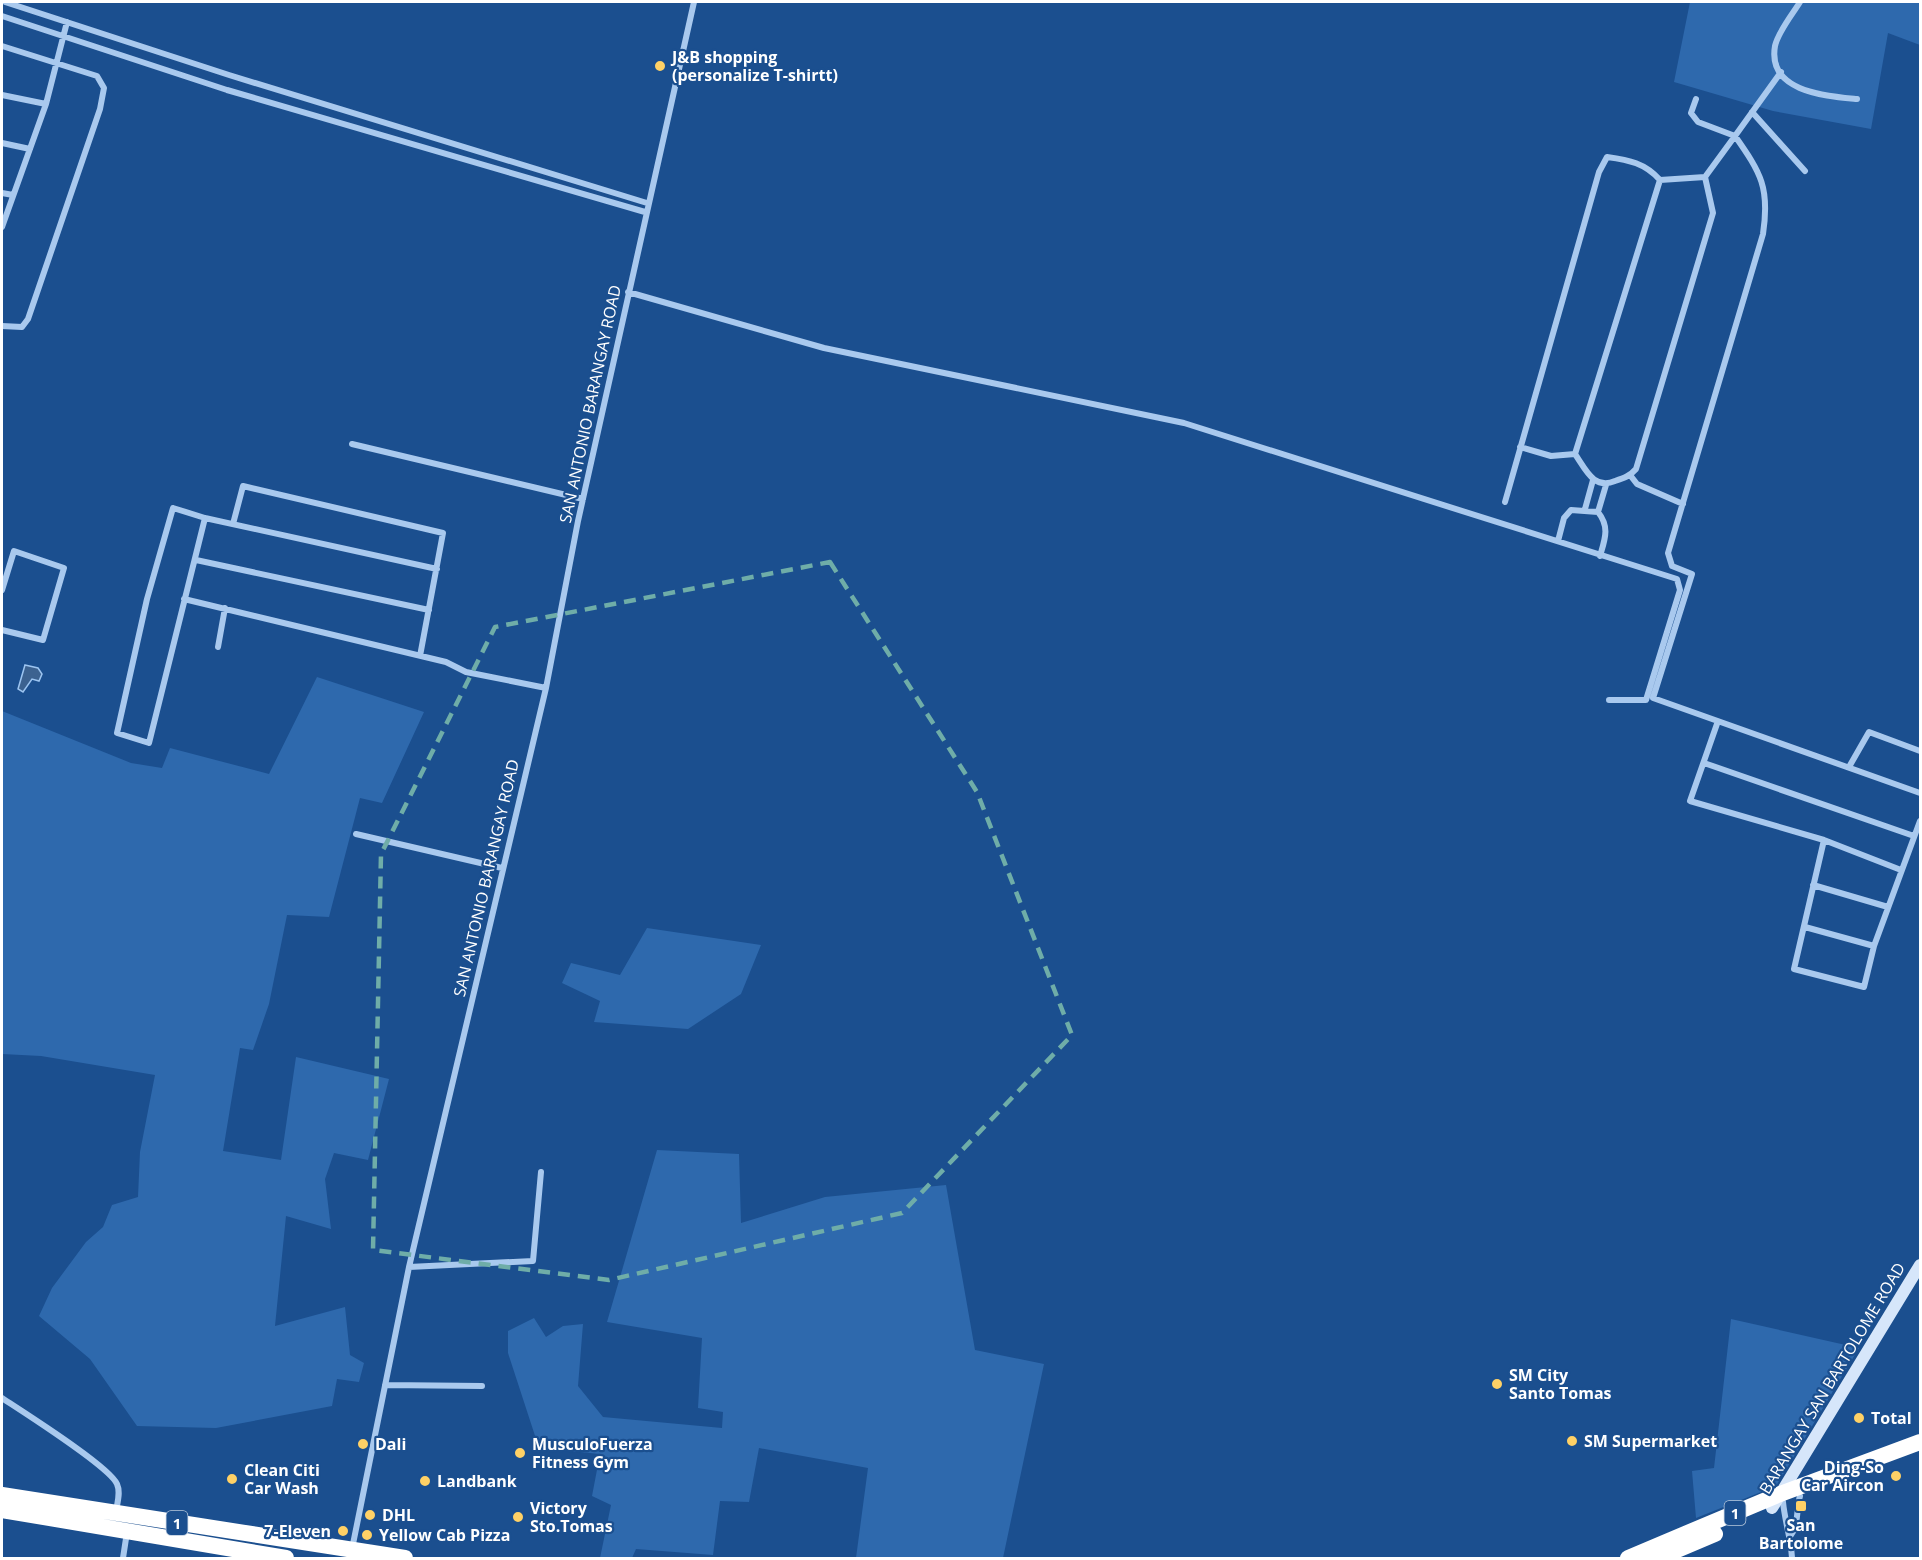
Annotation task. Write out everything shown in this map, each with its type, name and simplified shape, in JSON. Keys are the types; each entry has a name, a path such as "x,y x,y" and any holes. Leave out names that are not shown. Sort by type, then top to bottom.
{"highway":[{"name":"1","path":"1658,1558 1778,1501 1920,1442"},
{"name":"1","path":"1628,1558 1778,1501 1800,1496 1843,1473"},
{"name":"1","path":"2,1495 116,1512 351,1554 405,1558"},
{"name":"1","path":"2,1510 286,1558"}],"street":[{"path":"5,2 647,203"},
{"name":"SAN ANTONIO BARANGAY ROAD","path":"351,1554 409,1267 546,688 583,500 645,212 694,2"},
{"path":"1800,2 1775,45 1775,64 1787,81 1813,95 1857,99"},
{"path":"2,16 227,90 645,212"},
{"path":"2,227 46,104 67,22"},
{"path":"2,46 97,76 104,88 100,109 28,320 22,327 2,326"},
{"path":"1575,454 1593,480 1606,485 1630,475 1636,468 1713,213 1705,177 1781,72"},
{"path":"2,95 46,104"},
{"path":"1696,99 1691,113 1698,122 1735,136 1760,172 1767,207 1763,234 1668,553 1672,566 1692,574 1653,698 1920,793"},
{"path":"1752,112 1805,171"},
{"path":"2,143 30,149"},
{"path":"1505,502 1599,172 1607,158 1632,160 1650,170 1660,180 1705,177"},
{"path":"1575,454 1660,180"},
{"path":"2,193 13,195"},
{"path":"628,292 824,348 1184,423 1677,579 1680,590 1646,700 1609,700"},
{"path":"352,444 583,500"},
{"path":"1520,447 1551,456 1575,454"},
{"path":"1630,475 1637,484 1683,504"},
{"path":"1585,510 1593,480"},
{"path":"1598,512 1606,485"},
{"path":"233,524 243,486 444,533 420,656"},
{"path":"205,518 149,743 117,733 147,599 173,508 205,518 437,569"},
{"path":"1558,541 1564,518 1571,510 1598,512 1605,521 1606,532 1600,556"},
{"path":"2,590 14,551 64,568 43,640 2,630"},
{"path":"196,560 429,610"},
{"path":"184,600 446,662 466,672 546,688"},
{"path":"218,647 225,608"},
{"path":"1718,722 1690,801 1824,840 1901,870"},
{"path":"1850,767 1869,732 1920,751"},
{"path":"1704,763 1914,836"},
{"path":"1824,840 1794,969 1864,987 1874,946 1920,821"},
{"path":"356,834 502,868"},
{"path":"1813,885 1888,907"},
{"path":"1805,927 1874,946"},
{"path":"409,1267 533,1261 541,1172"},
{"name":"BARANGAY SAN BARTOLOME ROAD","path":"1778,1501 1920,1265"},
{"path":"385,1385 483,1386"},
{"path":"2,1398 81,1452 113,1478 119,1493 116,1512"},
{"path":"1791,1535 1796,1530 1796,1509 1800,1496"},
{"path":"1778,1501 1791,1535 1792,1558"},
{"path":"123,1558 128,1531"}],"highlighted area":[{"path":"830,562 977,792 1072,1035 902,1213 609,1280 373,1250 381,854 495,627"}],"shaded area":[{"path":"1690,2 1920,2 1920,45 1888,33 1871,129 1773,111 1674,82"},
{"path":"25,665 38,668 42,674 39,681 32,679 23,692 18,689"},
{"path":"317,677 424,712 382,803 360,798 329,917 287,915 269,1004 253,1050 240,1048 223,1151 281,1160 296,1057 389,1079 368,1160 334,1153 325,1179 331,1229 286,1216 275,1326 345,1307 350,1355 364,1363 359,1382 337,1379 332,1406 216,1428 137,1426 90,1359 39,1316 52,1288 86,1242 103,1227 112,1205 138,1197 140,1152 155,1075 41,1056 2,1054 2,711 131,763 162,768 170,748 269,774"},
{"path":"647,928 761,945 741,994 688,1029 594,1022 600,1001 562,983 571,963 620,975"},
{"path":"657,1150 739,1154 741,1223 825,1197 946,1185 975,1350 1044,1364 1003,1558 856,1558 868,1468 759,1448 749,1502 720,1501 713,1555 636,1549 632,1558 600,1558 611,1505 592,1496 600,1454 539,1448 508,1353 508,1331 534,1318 546,1337 563,1326 583,1324 578,1386 603,1417 722,1428 723,1412 698,1408 702,1338 607,1322"},
{"path":"1731,1319 1859,1348 1776,1486 1696,1518 1692,1471 1714,1468"}],"place":[{"name":"J&B shopping (personalize T-shirtt)","path":"660,66"},
{"name":"SM City Santo Tomas","path":"1497,1384"},
{"name":"Total","path":"1859,1418"},
{"name":"SM Supermarket","path":"1572,1441"},
{"name":"Dali","path":"363,1444"},
{"name":"MusculoFuerza Fitness Gym","path":"520,1453"},
{"name":"Ding-So Car Aircon","path":"1896,1476"},
{"name":"Clean Citi Car Wash","path":"232,1479"},
{"name":"Landbank","path":"425,1481"},
{"name":"San Bartolome","path":"1801,1506"},
{"name":"DHL","path":"370,1515"},
{"name":"Victory Sto.Tomas","path":"518,1517"},
{"name":"7-Eleven","path":"343,1531"},
{"name":"Yellow Cab Pizza","path":"367,1535"}]}
